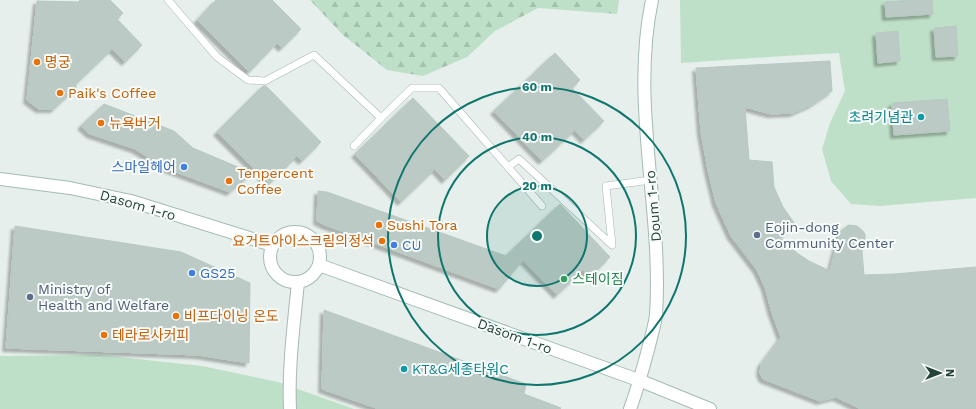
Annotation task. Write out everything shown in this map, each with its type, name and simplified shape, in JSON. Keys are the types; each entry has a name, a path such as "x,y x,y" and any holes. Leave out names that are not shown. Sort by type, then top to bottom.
{"street":[{"name":"Doum 1-ro","path":"630,409 641,381 656,317 656,253 644,96 647,24 652,0"},
{"name":"Dasom 1-ro","path":"0,179 70,188 131,201 272,244"},
{"path":"292,232 304,234 314,241 318,248 320,256 319,265 309,278 298,282 284,280 277,276 269,261 272,244 284,234 292,232"},
{"name":"Dasom 1-ro","path":"319,265 641,381 710,409"},
{"path":"290,409 289,388 298,282"}],"lane":[{"path":"168,0 217,57 248,80 265,81 314,55 381,118"},
{"path":"354,146 412,88 439,88 542,206"},
{"path":"508,167 519,159 612,245 606,186 651,180"}],"green space":[{"path":"310,0 619,0 617,14 538,8 495,31 467,57 423,76 387,70 343,35"},
{"path":"680,0 976,0 976,198 880,206 851,204 831,181 822,149 830,123 845,91 839,53 681,63"},
{"path":"101,355 202,366 278,382 354,409 0,409 0,356"}],"building":[{"path":"80,0 110,0 123,13 117,19 142,45 125,62 112,49 76,84 76,88 54,109 39,109 27,100 37,1 79,2"},
{"path":"216,0 272,0 301,29 282,48 277,43 249,72 197,20"},
{"path":"932,0 933,14 886,17 885,2"},
{"path":"956,26 958,56 936,57 934,28"},
{"path":"898,31 900,61 878,63 876,33"},
{"path":"555,53 580,80 572,88 604,121 584,140 575,130 542,161 494,111"},
{"name":"Eojin-dong Community Center","path":"830,61 832,91 813,104 793,113 771,114 745,107 749,160 772,162 774,187 783,207 795,224 781,238 797,253 809,261 830,271 840,232 848,225 857,226 865,234 865,245 862,251 864,275 976,267 976,409 861,409 836,397 820,401 763,379 760,373 761,364 781,337 772,313 765,287 757,270 731,236 716,203 701,132 696,68"},
{"path":"263,86 266,86 321,142 302,161 297,156 269,184 217,132"},
{"path":"413,98 469,156 445,180 435,169 401,202 355,154"},
{"name":"초려기념관","path":"947,99 950,131 894,135 892,103"},
{"path":"104,104 174,131 193,148 252,173 230,192 168,169 135,149 90,134 81,126"},
{"path":"318,191 327,192 506,256 560,204 610,257 590,277 583,270 557,295 523,260 499,289 317,221"},
{"path":"15,226 181,252 250,283 249,363 198,355 6,348"},
{"name":"KT&G세종타워C","path":"324,310 526,384 524,394 561,408 379,409 322,389"}],"place":[{"name":"명궁","path":"37,62"},
{"name":"Paik's Coffee","path":"60,93"},
{"name":"초려기념관","path":"921,117"},
{"name":"뉴욕버거","path":"101,123"},
{"name":"스마일헤어","path":"184,167"},
{"name":"Tenpercent Coffee","path":"229,181"},
{"name":"Sushi Tora","path":"379,225"},
{"name":"Eojin-dong Community Center","path":"757,235"},
{"name":"요거트아이스크림의정석","path":"382,241"},
{"name":"CU","path":"394,245"},
{"name":"GS25","path":"192,273"},
{"name":"스테이짐","path":"564,279"},
{"name":"Ministry of Health and Welfare","path":"30,297"},
{"name":"비프다이닝 온도","path":"176,316"},
{"name":"테라로사커피","path":"104,335"},
{"name":"KT&G세종타워C","path":"404,369"}]}
